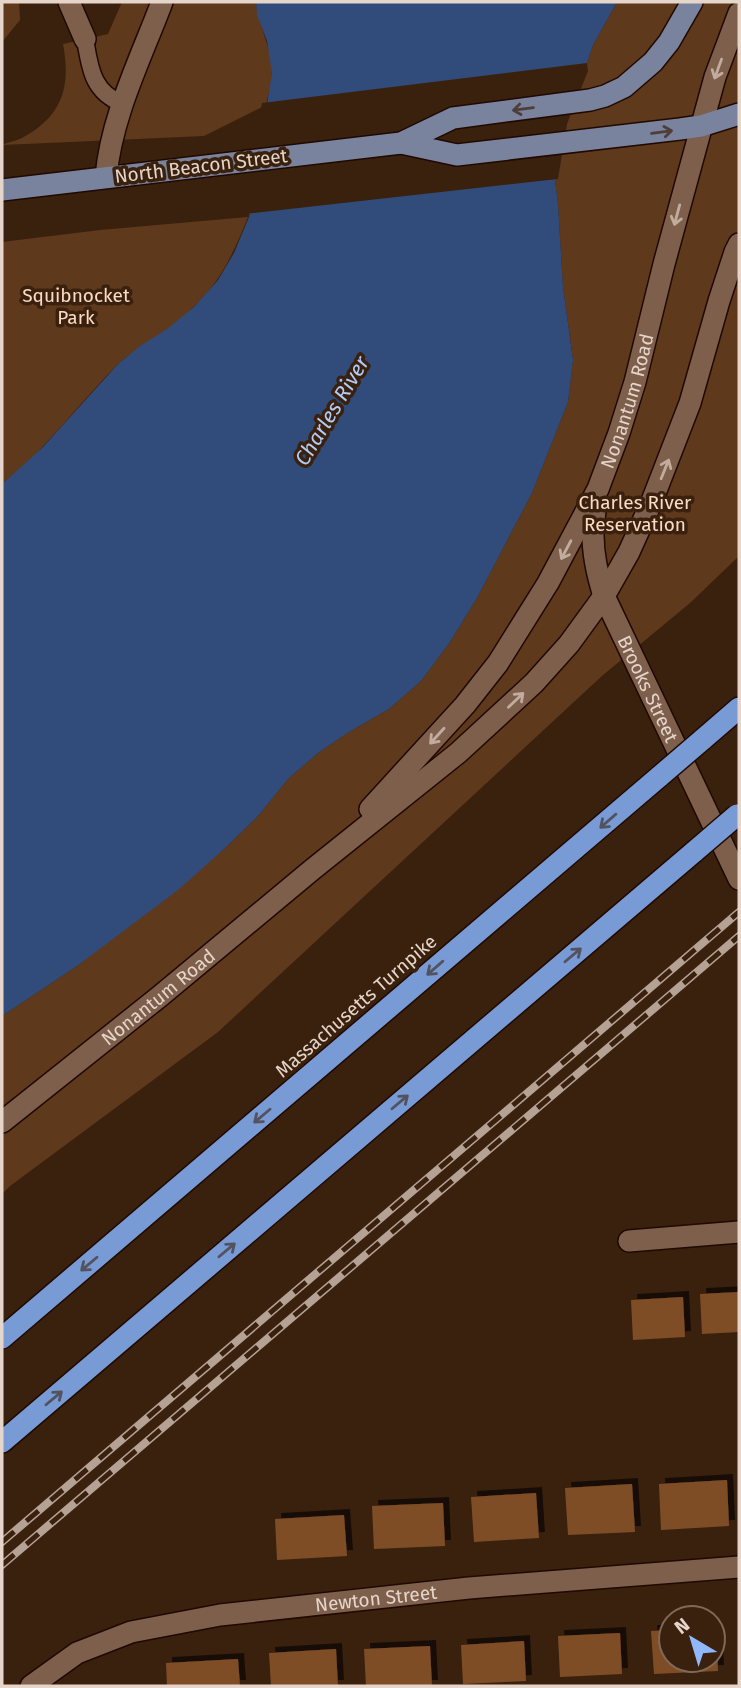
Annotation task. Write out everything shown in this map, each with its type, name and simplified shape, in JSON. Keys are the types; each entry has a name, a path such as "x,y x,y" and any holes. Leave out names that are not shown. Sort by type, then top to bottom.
{"highway":[{"name":"Massachusetts Turnpike","path":"2,1338 739,708"},
{"path":"2,1442 738,814"}],"main road":[{"path":"69,2 85,39"},
{"path":"107,177 110,151 123,104 162,2"},
{"name":"North Beacon Street","path":"401,143 453,118 590,100 624,87 646,70 664,49 692,2"},
{"name":"Nonantum Road","path":"313,869 465,705 498,663 564,555 598,489 635,382 715,76 739,13"},
{"name":"North Beacon Street","path":"2,190 401,143 457,155 701,126 739,114"},
{"name":"Nonantum Road","path":"2,1122 458,753 534,683 569,645 604,596 629,552 672,451 690,403 739,244"},
{"name":"Brooks Street","path":"598,489 593,535 598,578 604,596 739,879"},
{"path":"629,1241 739,1232"},
{"name":"Newton Street","path":"31,1686 77,1653 131,1632 220,1615 469,1588 739,1567"}],"lane":[{"path":"85,39 90,68 99,88 114,101 123,104"}],"green space":[{"path":"2,2 19,2 20,20 2,42"},
{"path":"122,2 256,2 272,72 266,105 204,136 2,145 22,138 47,120 61,99 64,86 66,73 63,44 108,34"},
{"name":"Charles River Reservation","path":"617,2 739,2 739,556 690,603 603,675 218,1032 2,1194 2,1016 77,966 223,850 258,816 289,778 318,753 389,709 421,681 450,642 477,598 532,493 568,402 573,359 563,287 555,180 563,123 593,45"},
{"name":"Squibnocket Park","path":"248,217 218,279 197,304 169,328 117,365 40,449 2,484 2,242"}],"water":[{"name":"Charles River","path":"256,2 617,2 593,45 563,123 555,180 563,287 573,360 568,402 532,493 477,598 450,642 421,681 389,709 318,753 289,778 258,816 178,890 77,966 2,1016 2,484 43,447 118,364 194,307 218,280 234,253 249,217 272,73 267,41 257,15"}],"pier":[{"path":"587,63 588,71 567,124 558,179 245,214 262,103"}],"building":[{"path":"739,1292 739,1332 702,1334 700,1294"},
{"path":"683,1297 685,1337 633,1340 631,1300"},
{"path":"727,1480 729,1526 661,1530 659,1484"},
{"path":"632,1484 635,1532 568,1535 565,1488"},
{"path":"536,1493 539,1538 474,1542 471,1497"},
{"path":"443,1503 445,1546 374,1549 372,1506"},
{"path":"344,1515 347,1556 277,1560 275,1519"},
{"path":"651,1631 657,1631 657,1674 654,1674"},
{"path":"620,1633 622,1674 560,1677 558,1636"},
{"path":"524,1641 526,1681 463,1684 461,1645"},
{"path":"430,1646 432,1686 366,1686 364,1649"},
{"path":"336,1649 338,1686 271,1686 269,1653"},
{"path":"238,1659 240,1686 167,1686 166,1663"}],"railway":[{"path":"2,1542 739,912"},
{"path":"2,1565 739,936"}]}
